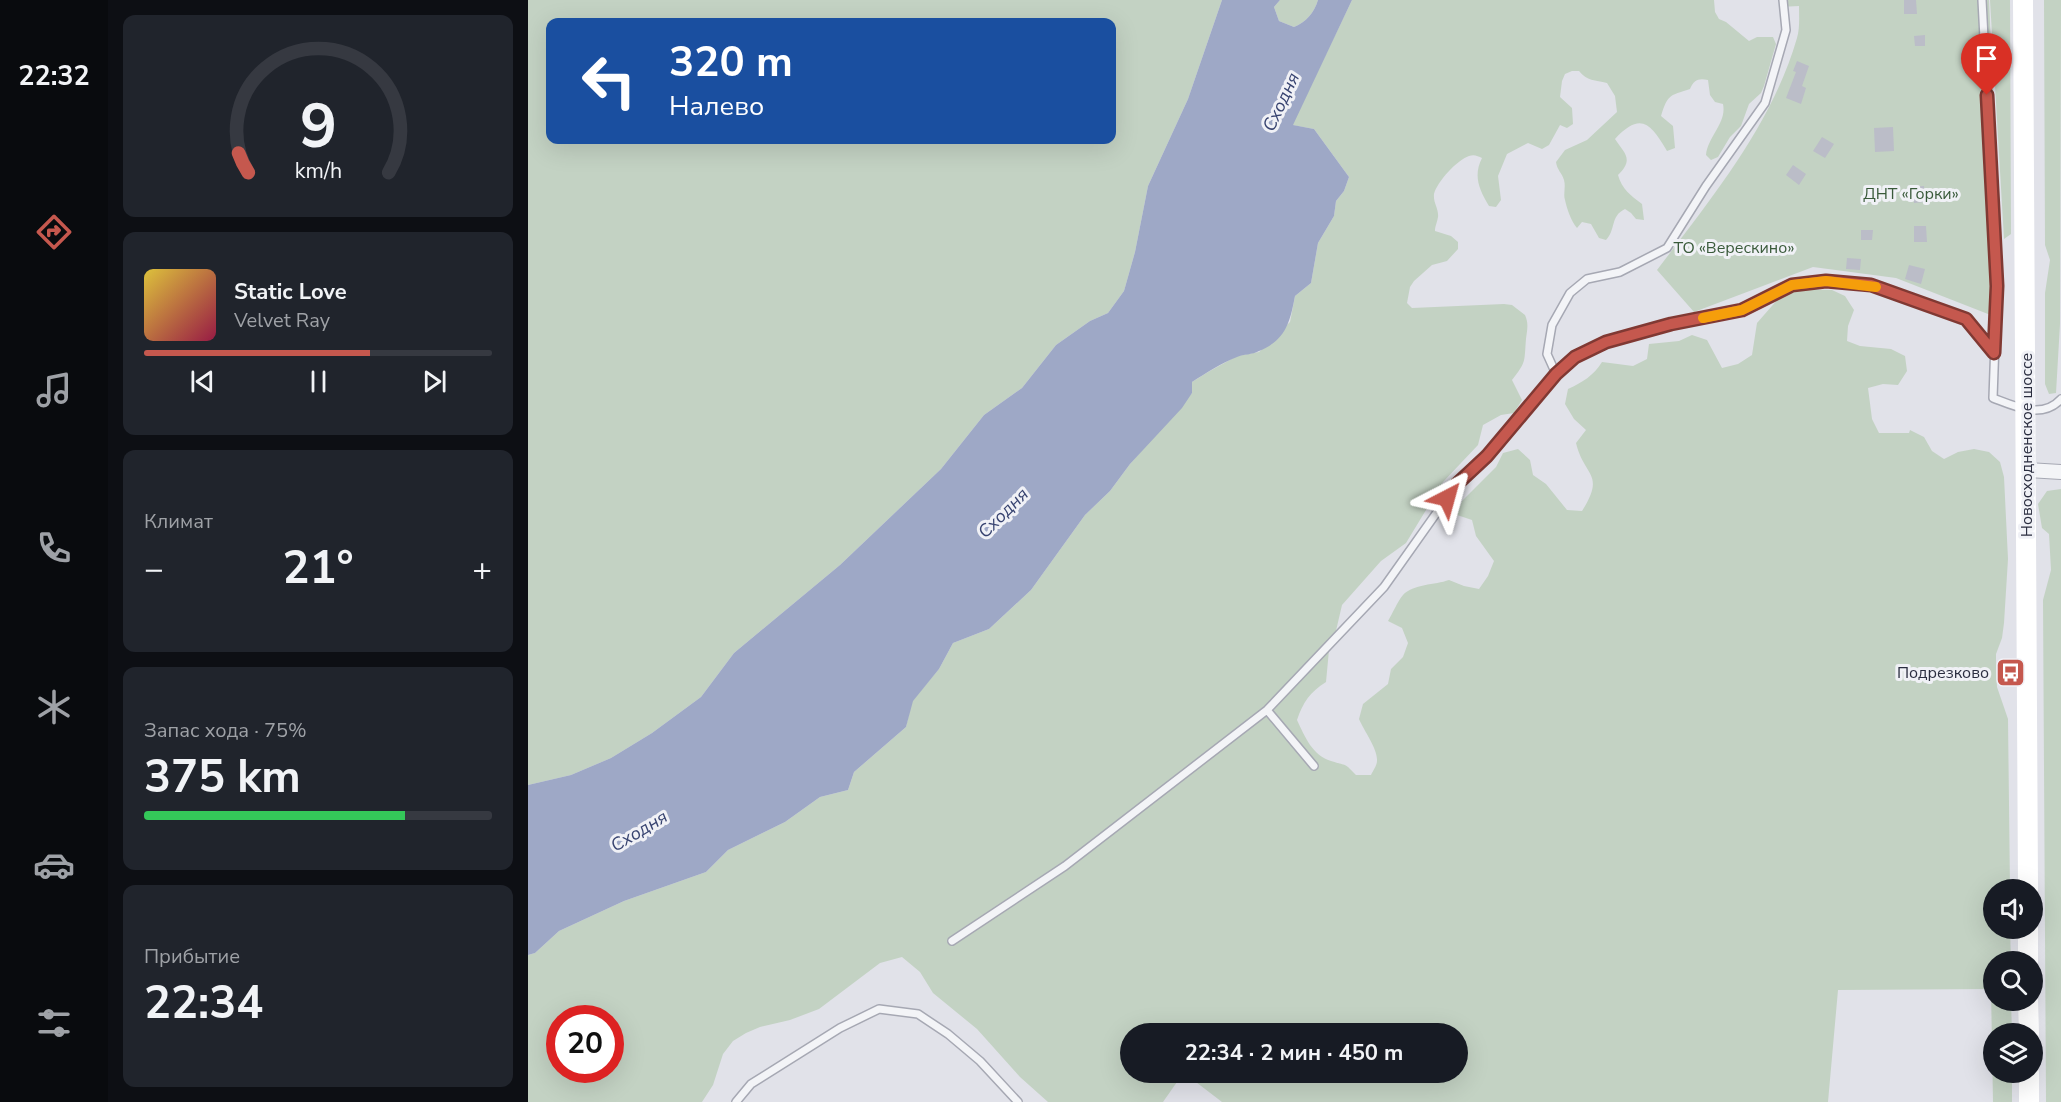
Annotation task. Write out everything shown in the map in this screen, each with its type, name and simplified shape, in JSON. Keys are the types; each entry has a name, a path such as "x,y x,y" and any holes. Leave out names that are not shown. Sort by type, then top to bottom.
{"main road":[{"name":"Новосходненское шоссе","path":"2022,0 2028,879"},
{"path":"2029,1083 2029,1102"}],"street":[{"path":"2026,470 2061,472"}],"lane":[{"path":"1556,374 1547,354 1552,325 1570,293 1587,279 1620,272 1667,248 1706,186 1765,103 1786,30 1783,0"},
{"path":"1982,0 1997,286 1993,398 2025,411 2050,409 2061,399"},
{"path":"952,941 1065,866 1267,710 1384,587 1457,484 1487,456 1556,374 1575,357 1606,342 1671,324 1742,310 1792,285 1826,281 1871,285 1966,319 1994,353"},
{"path":"1267,710 1314,766"},
{"path":"736,1102 751,1084 840,1028 879,1009 918,1014 948,1034 980,1061 1018,1102"}],"green space":[{"path":"528,0 1222,0 1188,99 1148,186 1135,252 1124,291 1108,313 1090,321 1056,345 1022,388 984,415 941,469 840,565 734,653 701,697 652,733 611,758 571,775 528,785"},
{"path":"1280,0 1318,0 1309,16 1294,27 1279,21 1274,7"},
{"path":"1352,0 1714,0 1715,12 1719,19 1749,41 1757,37 1773,37 1776,44 1761,93 1749,104 1741,126 1730,137 1718,157 1711,160 1706,155 1724,111 1723,104 1715,102 1710,95 1708,80 1697,80 1690,89 1673,95 1666,103 1661,116 1673,126 1675,148 1667,151 1650,128 1639,123 1624,130 1615,139 1625,153 1627,161 1618,175 1627,191 1642,204 1644,220 1636,219 1625,209 1617,215 1606,240 1599,238 1591,224 1582,222 1577,228 1575,225 1565,200 1564,180 1556,162 1565,150 1587,140 1617,112 1615,96 1607,83 1588,78 1579,71 1565,74 1560,97 1572,108 1573,124 1567,128 1560,125 1549,145 1542,149 1528,143 1507,154 1498,176 1501,200 1496,207 1489,206 1480,188 1478,171 1482,158 1473,155 1464,158 1443,178 1434,194 1438,214 1435,231 1451,236 1458,242 1458,249 1447,261 1432,265 1414,281 1410,287 1407,303 1412,308 1504,304 1512,305 1525,315 1527,327 1524,361 1512,380 1522,400 1514,413 1501,415 1483,425 1478,445 1443,482 1406,543 1381,561 1342,605 1329,650 1326,682 1308,698 1297,720 1310,745 1324,758 1347,766 1356,775 1371,775 1377,756 1359,719 1363,704 1388,684 1391,669 1403,657 1408,643 1402,628 1388,621 1407,591 1449,580 1479,589 1488,576 1494,561 1476,536 1472,520 1457,515 1462,501 1496,467 1503,453 1518,449 1530,460 1533,475 1546,484 1567,510 1582,511 1589,499 1593,482 1576,443 1586,430 1574,419 1565,404 1568,389 1587,378 1602,362 1633,366 1647,359 1649,344 1679,341 1692,335 1707,340 1722,368 1738,364 1752,355 1757,323 1778,299 1797,289 1832,290 1845,296 1854,310 1848,326 1847,341 1860,346 1891,349 1905,356 1907,371 1898,385 1883,384 1868,388 1872,419 1879,433 1909,433 1910,430 1924,437 1932,451 1944,459 1958,452 1974,449 1989,452 2000,462 2004,477 2008,559 2004,623 2002,638 1996,654 1996,671 1997,687 2008,719 2010,879 1983,879 1983,939 2010,939 2011,951 1983,951 1983,989 1838,990 1828,1102 1222,1102 1197,1083 1468,1083 1468,1023 1120,1023 1120,1083 1176,1083 1163,1102 1048,1102 1020,1077 977,1029 933,993 920,972 902,957 880,963 819,1009 790,1020 760,1027 733,1041 723,1054 713,1085 702,1102 528,1102 528,955 535,953 559,931 624,901 706,872 728,850 785,822 820,797 848,790 854,772 906,727 912,701 939,669 953,643 989,629 1031,590 1085,515 1110,491 1130,464 1192,393 1192,382 1237,356 1259,352 1290,322 1295,296 1311,283 1318,243 1334,216 1336,201 1344,191 1349,177 1314,129 1292,125"},
{"name":"ДНТ «Горки»","path":"1779,0 1989,0 2003,313 1988,314 1896,278 1813,267 1694,312 1657,270 1738,160 1772,101 1786,70 1799,26 1799,6 1780,7"},
{"path":"1990,0 2010,0 2011,234 2004,239"},
{"path":"2044,0 2061,0 2060,324 2056,393 2049,394 2045,384 2045,293 2050,260 2045,245"},
{"path":"2061,489 2061,1102 2046,1102 2043,600 2051,570 2049,534 2042,528 2038,504 2047,491"},
{"path":"1991,1011 2011,1011 2012,1023 1992,1023"},
{"path":"1993,1083 2012,1083 2012,1102 1993,1102"}],"water":[{"name":"Сходня","path":"1222,0 1280,0 1274,7 1279,21 1294,27 1309,16 1318,0 1352,0 1293,125 1314,129 1349,177 1344,191 1336,201 1334,216 1318,243 1311,283 1295,296 1289,322 1281,336 1268,347 1231,359 1192,382 1192,393 1182,408 1130,464 1110,491 1085,515 1031,590 989,629 953,643 939,669 913,701 906,727 854,772 848,790 820,797 785,822 728,850 706,872 624,901 559,931 535,953 528,955 528,785 571,775 611,758 652,733 701,697 734,653 840,565 941,469 984,415 1022,388 1056,345 1090,321 1108,313 1124,291 1135,252 1148,186 1188,99"}],"building":[{"path":"1904,0 1916,0 1917,14 1904,14"},
{"path":"1925,35 1925,46 1915,46 1914,36"},
{"path":"1797,61 1809,66 1802,86 1806,88 1801,104 1786,98 1796,72 1793,71"},
{"path":"1893,127 1894,151 1875,152 1874,128"},
{"path":"1822,137 1834,144 1825,158 1813,151"},
{"path":"1793,165 1806,174 1799,185 1786,175"},
{"path":"1924,186 1925,202 1914,203 1912,187"},
{"path":"1914,226 1926,226 1927,242 1914,242"},
{"path":"1861,230 1873,230 1872,240 1861,240"},
{"path":"1847,258 1861,259 1860,270 1846,269"},
{"path":"1909,265 1925,269 1921,284 1905,279"}],"slow traffic":[{"path":"1703,318 1742,310 1792,285 1826,281 1876,287"}],"place":[{"name":"Подрезково","path":"2010,672"}],"route":[{"path":"1447,498 1457,484 1487,456 1556,374 1575,357 1606,342 1671,324 1742,310 1792,285 1826,281 1871,285 1966,319 1994,353 1997,286 1987,95"}],"park label":[{"name":"ТО «Верескино»","path":"1734,247"}]}
